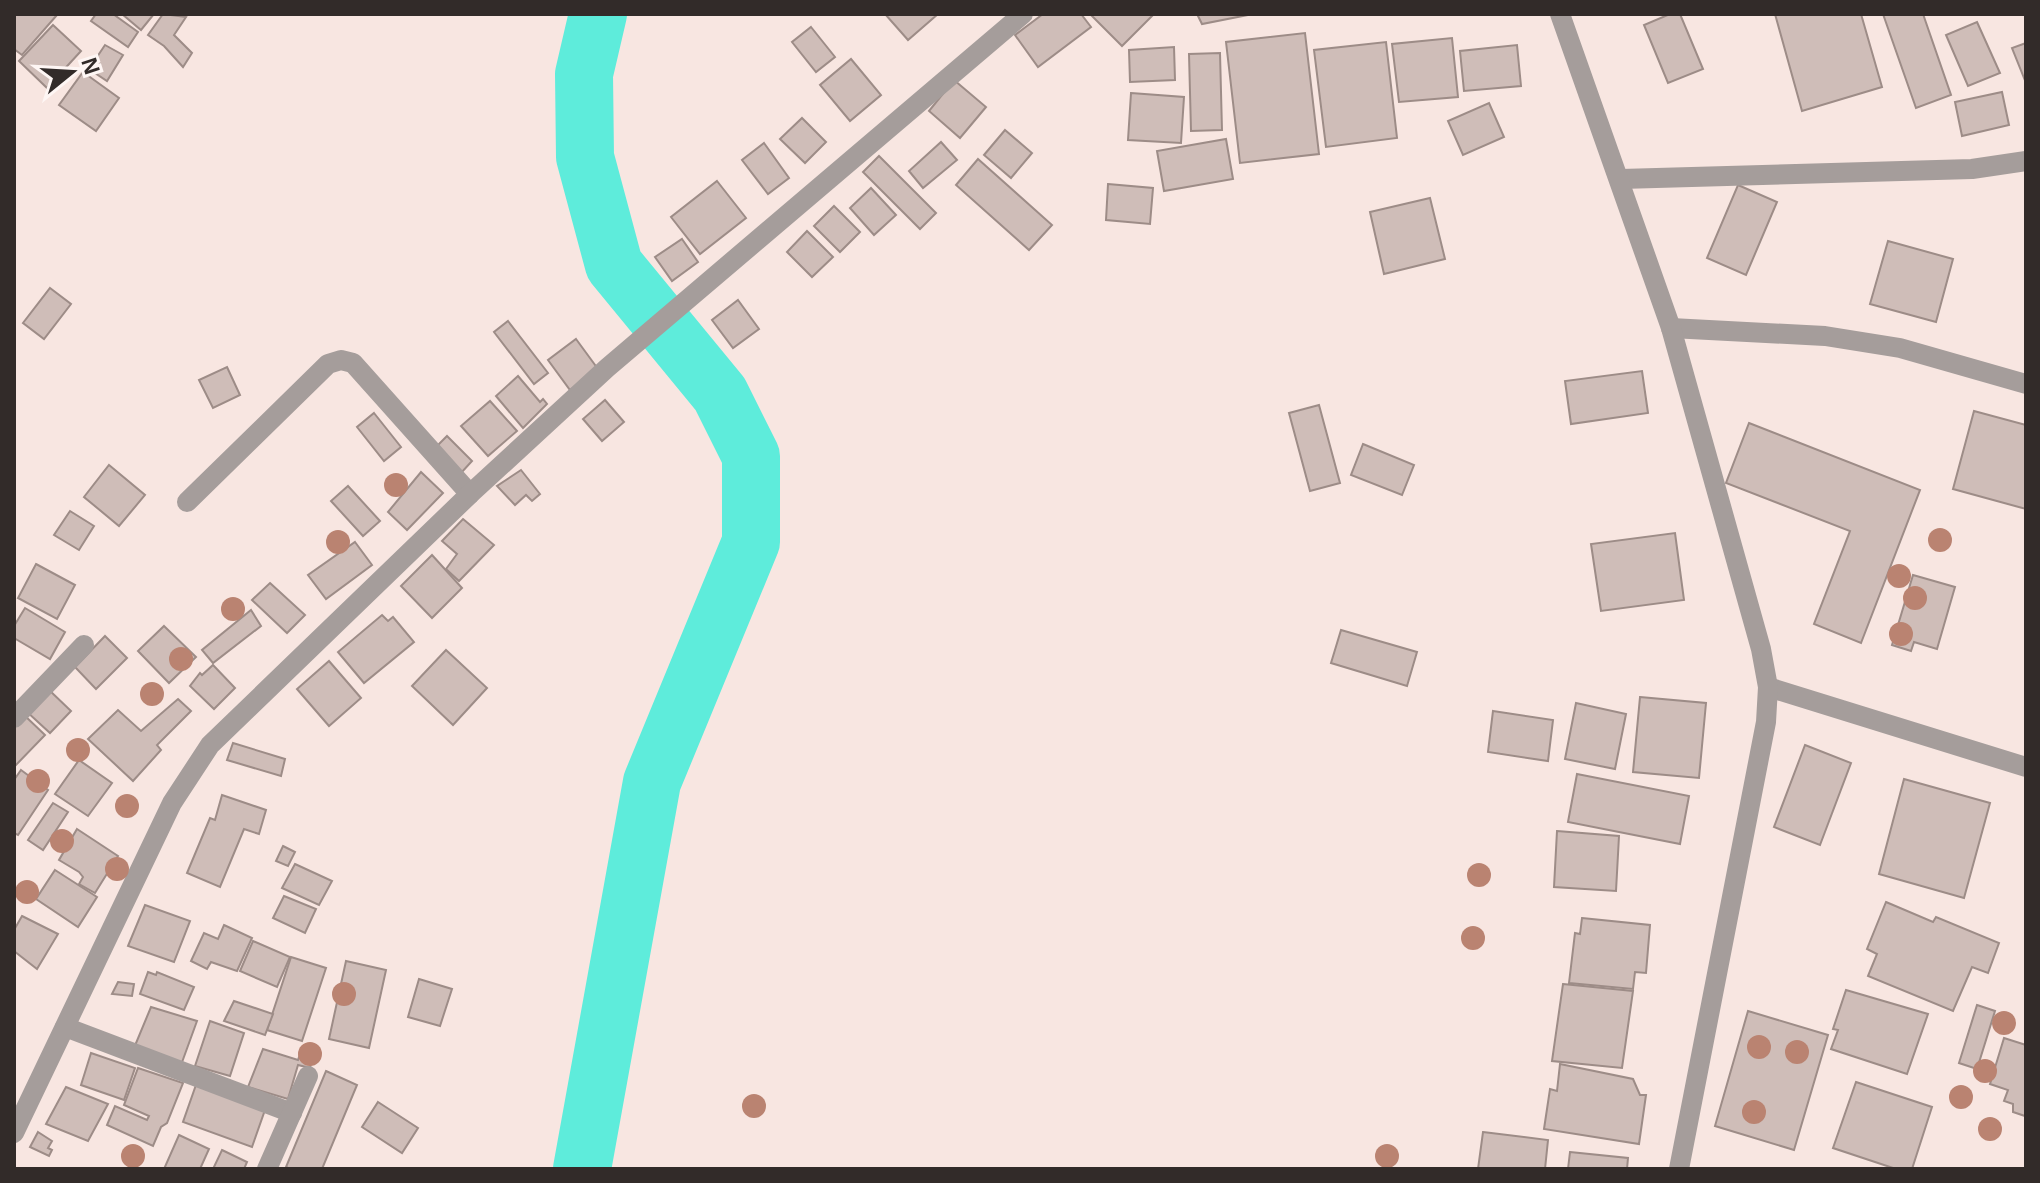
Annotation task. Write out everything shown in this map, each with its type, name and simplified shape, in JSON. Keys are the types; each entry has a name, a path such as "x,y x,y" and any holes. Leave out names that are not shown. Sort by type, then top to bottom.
{"street":[{"path":"14,1133 172,803 210,745 470,494 607,368 1023,14"},
{"path":"1560,14 1621,179 1671,328 1761,649 1768,687 1766,722 1679,1169"},
{"path":"1621,179 1972,169 2026,161"},
{"path":"1671,328 1825,336 1900,348 2026,384"},
{"path":"187,502 328,364 341,360 353,363 470,494"},
{"path":"14,718 84,645"},
{"path":"1768,687 2026,767"},
{"path":"65,1027 292,1113"},
{"path":"267,1169 308,1076"}],"building":[{"path":"14,14 57,15 22,55 14,49"},
{"path":"96,14 113,14 138,32 128,47 91,21"},
{"path":"122,14 154,14 141,30"},
{"path":"163,14 186,17 174,35 192,53 183,67 164,46 148,35"},
{"path":"885,14 938,14 908,40"},
{"path":"1043,14 1081,14 1091,27 1038,67 1015,35"},
{"path":"1090,14 1154,14 1122,46"},
{"path":"1197,14 1253,14 1202,24"},
{"path":"1670,14 1680,14 1703,69 1668,83 1644,25"},
{"path":"1775,14 1861,14 1882,87 1802,111"},
{"path":"1883,14 1923,14 1951,95 1916,108"},
{"path":"1977,22 2000,73 1968,86 1946,35"},
{"path":"53,25 81,51 47,88 19,61"},
{"path":"811,27 835,57 816,72 792,42"},
{"path":"1305,33 1319,154 1240,163 1226,42"},
{"path":"1452,38 1458,97 1399,102 1392,44"},
{"path":"1386,42 1397,138 1326,147 1314,50"},
{"path":"2026,43 2026,83 2012,48"},
{"path":"105,45 123,55 107,81 89,69"},
{"path":"1517,45 1521,86 1464,91 1460,51"},
{"path":"1174,47 1175,80 1130,82 1129,50"},
{"path":"1220,53 1222,130 1191,131 1189,54"},
{"path":"851,59 881,95 850,121 820,85"},
{"path":"83,72 119,98 96,131 59,105"},
{"path":"954,80 986,107 960,138 929,111"},
{"path":"2002,92 2009,125 1962,136 1955,102"},
{"path":"1131,93 1184,97 1181,143 1128,140"},
{"path":"1489,103 1504,137 1463,155 1448,121"},
{"path":"802,118 826,142 805,163 780,139"},
{"path":"1005,130 1032,153 1011,178 984,155"},
{"path":"1226,139 1233,179 1164,191 1157,151"},
{"path":"941,142 957,160 923,188 909,171"},
{"path":"764,143 789,178 768,194 742,160"},
{"path":"879,156 936,213 920,229 863,172"},
{"path":"978,159 1052,225 1029,250 956,185"},
{"path":"717,181 746,218 700,254 671,217"},
{"path":"1108,184 1153,188 1150,224 1106,220"},
{"path":"1738,185 1777,202 1746,275 1707,258"},
{"path":"871,188 896,215 874,235 850,208"},
{"path":"1430,198 1445,259 1384,274 1370,212"},
{"path":"834,206 860,232 840,252 814,226"},
{"path":"807,231 833,257 812,277 787,252"},
{"path":"682,239 698,262 672,281 655,257"},
{"path":"1888,241 1953,259 1936,322 1870,304"},
{"path":"50,288 71,304 44,339 23,323"},
{"path":"738,300 759,329 733,348 712,320"},
{"path":"508,321 548,373 534,384 494,332"},
{"path":"576,339 598,369 570,390 548,360"},
{"path":"227,367 240,395 213,408 199,380"},
{"path":"1642,371 1648,413 1571,424 1565,381"},
{"path":"518,376 540,402 543,399 547,404 523,428 496,396"},
{"path":"605,400 624,422 602,441 583,419"},
{"path":"490,401 517,431 488,456 461,426"},
{"path":"1319,405 1340,483 1310,491 1289,413"},
{"path":"1974,411 2026,425 2026,509 1953,489"},
{"path":"374,413 401,447 384,461 357,427"},
{"path":"1749,423 1920,490 1861,643 1814,624 1850,531 1726,483"},
{"path":"447,436 472,461 461,473 436,447"},
{"path":"1363,444 1414,465 1402,495 1351,475"},
{"path":"109,465 145,495 119,526 84,497"},
{"path":"521,470 540,494 532,501 526,495 515,505 497,486"},
{"path":"421,472 443,493 407,530 388,512"},
{"path":"348,486 380,521 363,536 331,501"},
{"path":"70,511 94,526 79,550 54,535"},
{"path":"463,519 494,545 459,581 446,569 457,554 442,541"},
{"path":"1675,533 1684,600 1601,611 1591,544"},
{"path":"355,542 372,565 326,599 308,575"},
{"path":"432,555 462,588 432,618 401,586"},
{"path":"36,564 75,585 57,619 18,598"},
{"path":"1913,575 1955,587 1937,649 1914,642 1911,651 1892,645"},
{"path":"270,583 305,615 287,633 252,600"},
{"path":"25,608 65,632 50,659 14,638 14,626"},
{"path":"251,610 261,626 213,663 202,650"},
{"path":"382,615 388,621 393,617 414,642 364,683 338,652"},
{"path":"164,626 196,657 169,683 138,651"},
{"path":"1341,630 1417,652 1407,686 1331,663"},
{"path":"105,636 127,658 96,689 75,667"},
{"path":"446,650 487,688 453,725 412,686"},
{"path":"329,661 361,698 329,726 297,689"},
{"path":"213,665 235,688 214,709 190,686 200,673 202,675"},
{"path":"47,688 71,711 50,733 26,711"},
{"path":"1640,697 1706,703 1699,778 1633,772"},
{"path":"178,699 191,711 157,745 161,750 133,781 88,739 118,710 141,731"},
{"path":"1576,703 1626,714 1615,769 1565,759"},
{"path":"1493,711 1553,720 1548,761 1488,752"},
{"path":"23,714 45,735 14,767 14,724"},
{"path":"233,743 285,759 281,776 227,760"},
{"path":"1805,745 1851,763 1820,845 1774,827"},
{"path":"79,760 112,783 88,816 55,794"},
{"path":"21,770 48,790 18,835 14,833 14,780"},
{"path":"1577,774 1689,796 1680,844 1568,822"},
{"path":"1904,779 1990,803 1964,898 1879,874"},
{"path":"222,795 266,810 259,834 244,829 220,887 187,873 210,818 215,820"},
{"path":"53,803 68,812 43,850 28,840"},
{"path":"77,829 118,856 95,893 79,884 83,877 79,872 59,860"},
{"path":"1557,831 1619,836 1616,891 1554,887"},
{"path":"283,846 295,852 288,866 276,861"},
{"path":"295,864 332,881 319,905 282,888"},
{"path":"55,870 97,897 78,927 36,899"},
{"path":"284,896 316,909 305,933 273,918"},
{"path":"1886,902 1933,922 1936,917 1999,943 1988,973 1972,967 1953,1011 1868,976 1877,954 1867,949"},
{"path":"145,905 190,921 174,962 128,946"},
{"path":"22,916 58,934 37,969 14,951 14,930"},
{"path":"1582,918 1650,925 1646,973 1635,972 1633,989 1569,983 1575,933 1580,934"},
{"path":"224,925 252,938 237,971 211,962 207,969 191,961 204,933 218,939"},
{"path":"253,941 290,957 277,987 240,971"},
{"path":"291,957 326,968 302,1041 267,1030"},
{"path":"346,961 386,970 369,1048 329,1039"},
{"path":"148,972 156,975 157,972 194,987 184,1010 140,994"},
{"path":"419,979 452,989 440,1026 408,1017"},
{"path":"118,982 134,984 132,996 112,994"},
{"path":"1563,984 1633,991 1622,1068 1552,1061"},
{"path":"1846,990 1928,1014 1907,1074 1831,1049 1838,1030 1833,1029"},
{"path":"234,1001 273,1014 265,1035 224,1021"},
{"path":"1977,1005 1995,1011 1977,1069 1959,1063"},
{"path":"151,1007 197,1021 181,1065 134,1048"},
{"path":"1748,1011 1828,1035 1794,1150 1715,1126"},
{"path":"210,1021 244,1033 230,1076 195,1066"},
{"path":"2004,1038 2026,1045 2025,1116 2013,1112 2013,1104 2004,1101 2008,1090 1990,1084"},
{"path":"263,1049 298,1060 300,1054 312,1058 310,1068 298,1065 288,1099 248,1087"},
{"path":"91,1053 135,1068 124,1100 81,1085"},
{"path":"1560,1064 1633,1079 1640,1095 1646,1095 1639,1144 1544,1129 1550,1089 1557,1091"},
{"path":"138,1068 183,1083 167,1123 161,1127 153,1146 107,1125 115,1106 147,1120 149,1116 124,1105"},
{"path":"326,1071 357,1085 322,1169 290,1169 286,1167"},
{"path":"197,1082 266,1107 252,1147 183,1122"},
{"path":"1856,1082 1932,1107 1912,1169 1896,1169 1833,1148"},
{"path":"66,1087 108,1104 88,1141 46,1124"},
{"path":"378,1102 418,1128 402,1153 362,1127"},
{"path":"38,1132 52,1141 48,1148 52,1150 49,1156 30,1147"},
{"path":"1483,1132 1548,1140 1545,1169 1478,1169"},
{"path":"179,1135 209,1149 200,1169 164,1169"},
{"path":"222,1150 247,1162 244,1169 213,1169"},
{"path":"1570,1152 1628,1158 1627,1169 1568,1169"}],"waterway":[{"path":"582,1169 652,782 751,542 751,456 720,394 614,265 585,157 584,74 598,14"}]}
